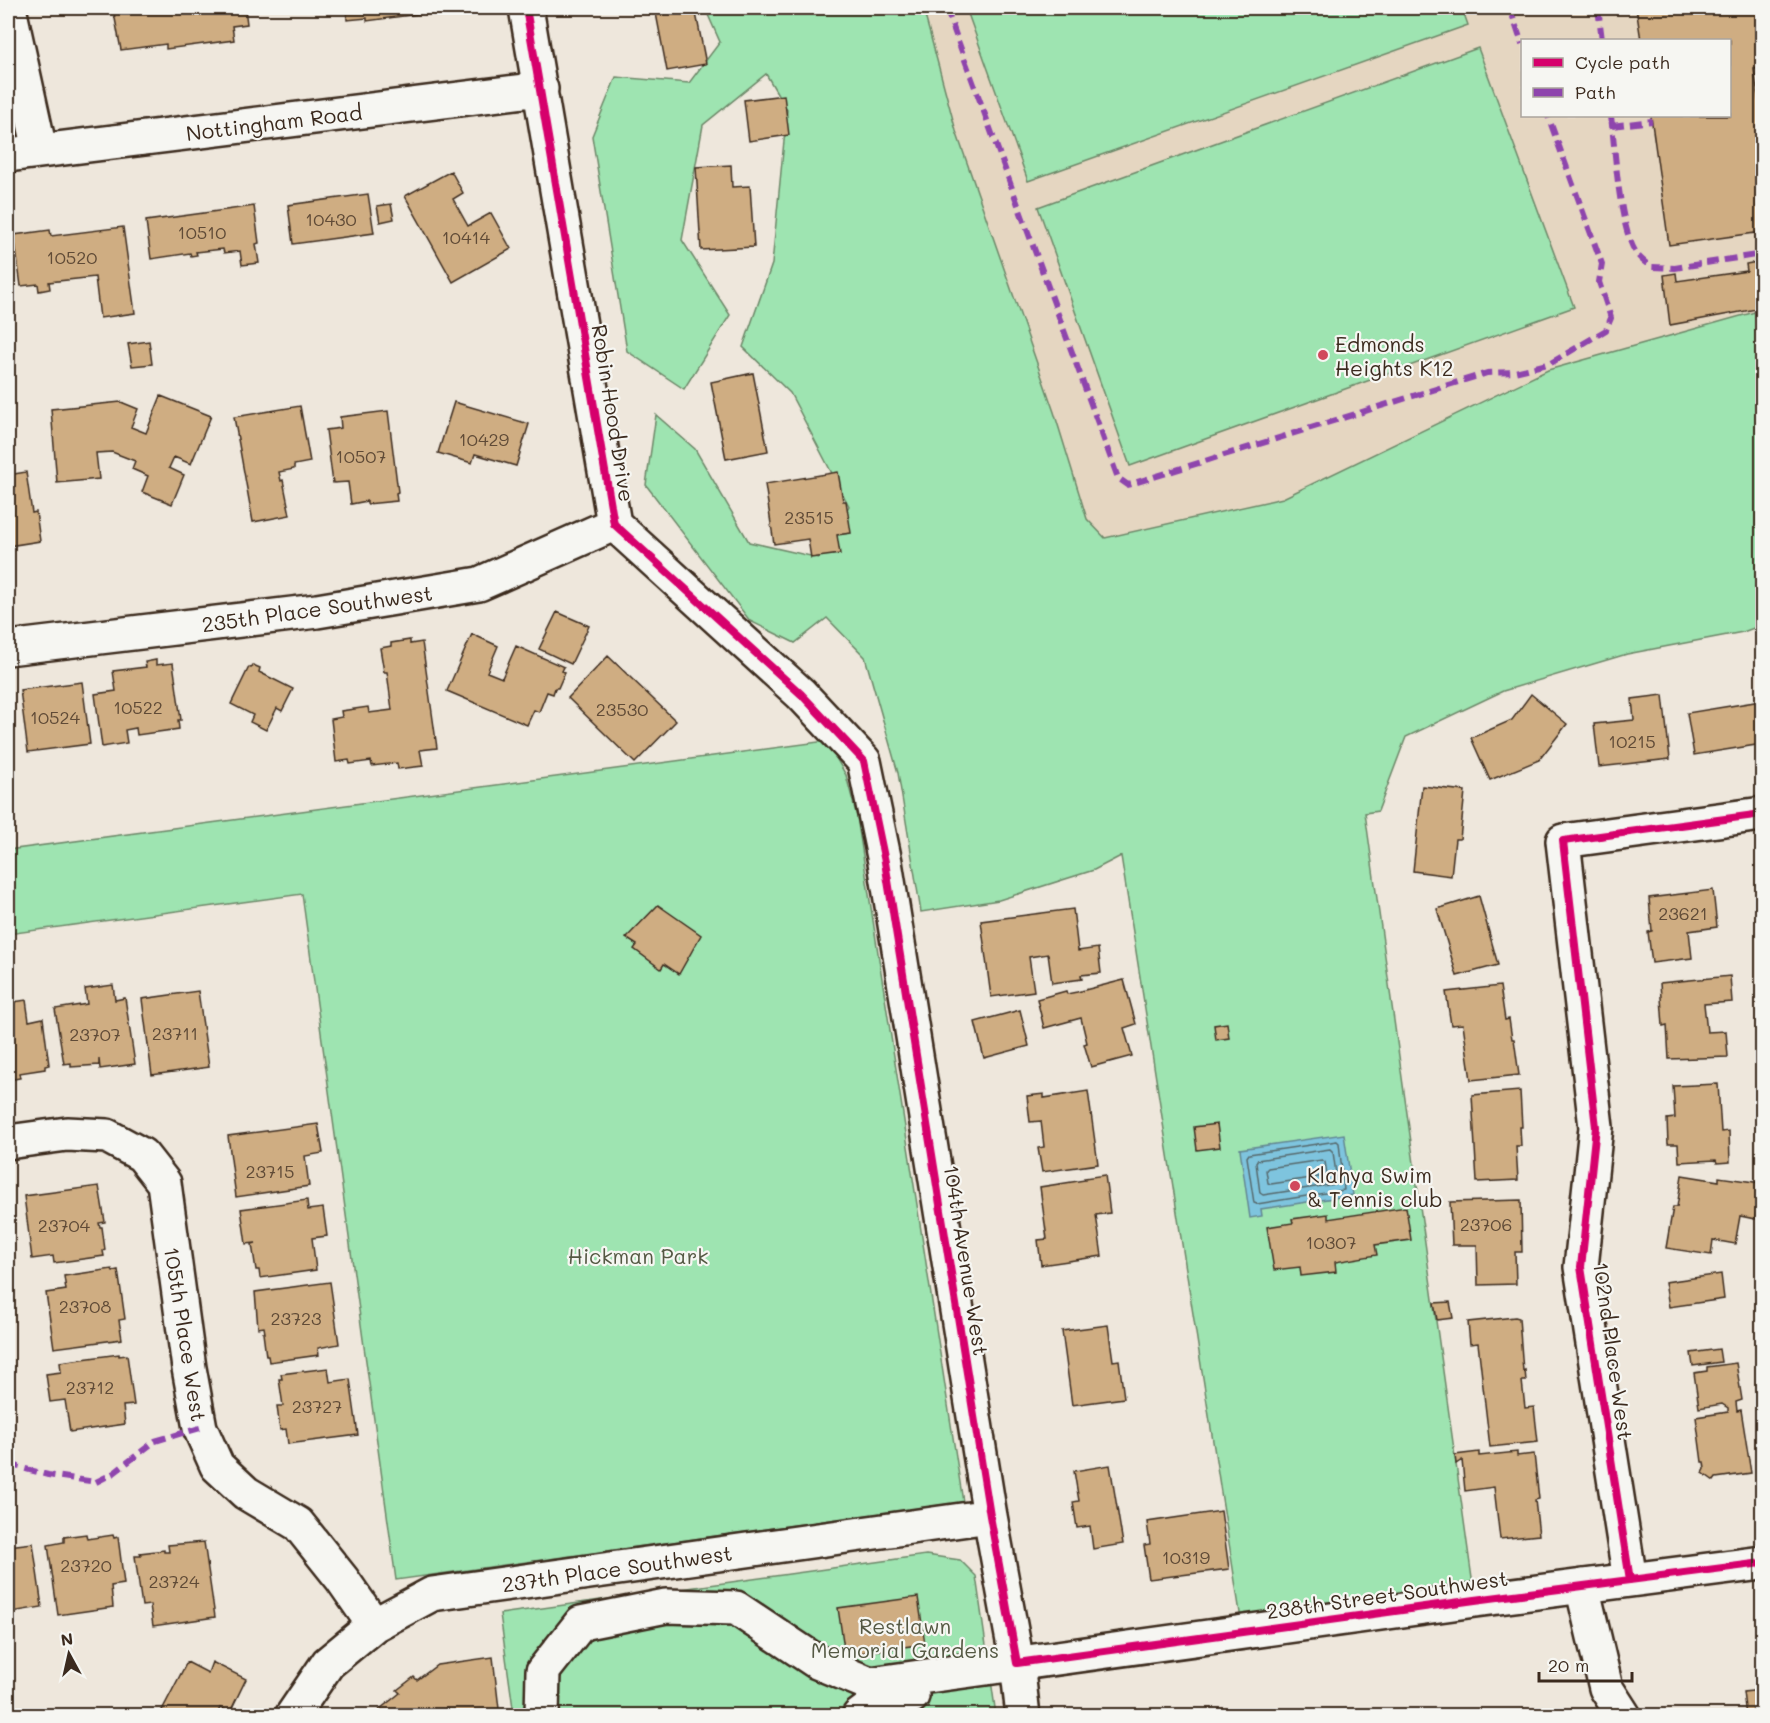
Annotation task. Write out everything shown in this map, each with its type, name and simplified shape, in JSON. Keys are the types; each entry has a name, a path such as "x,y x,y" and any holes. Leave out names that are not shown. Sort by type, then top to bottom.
{"street":[{"path":"9,8 40,150"},
{"name":"Robin Hood Drive","path":"526,8 542,89 614,524 801,694 864,761 885,862"},
{"name":"Nottingham Road","path":"8,155 542,89"},
{"name":"235th Place Southwest","path":"8,648 317,611 479,584 614,524"},
{"name":"102nd Place West","path":"1630,1580 1581,1267 1596,1127 1563,841 1762,814"},
{"name":"104th Avenue West","path":"885,862 990,1516 1017,1663 1023,1716"},
{"name":"105th Place West","path":"8,1142 67,1134 107,1136 142,1155 164,1183 189,1368 200,1428 217,1466 246,1493 298,1524 342,1579 374,1625"},
{"name":"237th Place Southwest","path":"292,1716 328,1663 374,1625 432,1594 990,1516"},
{"name":"238th Street Southwest","path":"542,1716 543,1671 581,1623 666,1606 736,1608 816,1662 870,1684 1762,1563"},
{"path":"1582,1586 1606,1688 1624,1716"},
{"path":"859,1716 879,1701 992,1684 1017,1663"}],"shaded area":[{"name":"Edmonds Heights K12","path":"840,8 1762,8 1762,595 925,701"}],"green space":[{"path":"705,8 923,8 956,131 1054,412 1087,519 1105,538 1283,498 1548,370 1762,310 1762,625 1743,632 1627,654 1503,691 1406,737 1378,811 1365,813 1475,1600 1243,1632 1121,856 1094,870 999,900 921,912 898,773 865,657 827,618 795,643 750,621 646,485 656,415 695,449 749,542 819,558 849,506 790,393 743,347 772,264 787,110 766,74 703,125 682,240 730,315 684,389 627,351 592,136 616,77 689,83 720,42"},
{"path":"966,8 1462,8 1468,25 1028,181"},
{"path":"1478,48 1574,307 1130,466 1038,207"},
{"name":"Hickman Park","path":"826,741 846,775 857,817 963,1502 396,1580 302,894 8,934 8,850"},
{"name":"Restlawn Memorial Gardens","path":"926,1555 960,1560 976,1576 996,1715 514,1715 500,1614"}],"water":[{"path":"1344,1134 1353,1195 1261,1209 1262,1216 1250,1218 1240,1149"}],"building":[{"path":"113,8 245,8 247,24 232,26 234,40 166,49 166,44 121,50"},
{"path":"346,8 447,8 447,10 367,21 367,18 347,20"},
{"path":"655,8 695,8 706,64 667,71"},
{"path":"1636,8 1762,8 1762,68 1754,69 1759,104 1762,104 1762,232 1669,245 1651,117 1731,117 1731,39 1641,39"},
{"path":"784,95 789,135 749,141 744,100"},
{"path":"731,165 732,187 750,186 754,247 701,250 696,167"},
{"path":"451,171 463,193 453,199 468,226 491,213 511,249 453,282 405,196"},
{"path":"368,194 374,233 293,244 288,205"},
{"path":"391,204 394,219 380,222 377,206"},
{"path":"254,206 259,263 242,265 240,251 224,253 223,249 196,252 197,255 191,256 190,253 151,259 146,221"},
{"path":"123,227 135,313 100,318 95,277 49,282 50,289 39,291 38,284 21,286 14,235 50,230 51,236"},
{"path":"1757,262 1762,308 1670,325 1664,275 1676,273 1677,281 1747,271 1746,264"},
{"path":"149,341 152,364 132,366 128,344"},
{"path":"753,373 768,451 726,459 711,382"},
{"path":"161,396 211,416 191,464 174,457 169,468 184,475 172,504 142,492 148,476 132,469 135,461 112,452 96,453 99,479 57,483 51,409 121,402 138,409 131,427 146,433"},
{"path":"454,402 529,424 516,466 475,454 472,463 438,453"},
{"path":"300,406 310,462 294,465 294,469 279,472 281,481 283,480 290,515 253,522 234,417"},
{"path":"388,411 398,492 396,493 397,501 367,504 367,501 351,504 348,482 333,483 326,430 341,428 340,417"},
{"path":"26,472 32,513 36,512 40,541 8,546 8,475"},
{"path":"838,472 851,533 837,535 840,554 811,558 808,539 774,544 765,484"},
{"path":"557,612 589,626 571,664 539,649"},
{"path":"472,634 498,646 487,672 502,678 516,646 564,667 562,671 565,672 558,688 555,688 553,694 547,692 539,712 534,710 527,725 447,691"},
{"path":"410,640 410,644 422,642 437,748 420,750 423,766 398,769 397,763 372,766 371,761 350,764 349,760 336,762 331,719 342,717 341,711 368,707 369,713 392,710 387,672 384,672 380,648 391,646 391,643"},
{"path":"608,656 676,721 635,763 568,698"},
{"path":"156,660 156,665 173,663 181,720 178,720 179,729 137,735 136,728 125,730 127,743 102,747 95,694 116,691 113,671 146,667 145,662"},
{"path":"253,665 260,668 259,672 293,689 282,711 277,708 266,730 250,722 253,715 231,704 249,667"},
{"path":"82,682 90,744 28,752 20,690"},
{"path":"1531,694 1567,724 1539,760 1490,780 1471,738 1512,720"},
{"path":"1663,695 1670,759 1599,767 1594,724 1634,720 1632,699"},
{"path":"1761,701 1762,744 1694,755 1687,713"},
{"path":"1422,786 1465,791 1460,839 1455,839 1451,876 1413,871"},
{"path":"1713,890 1717,927 1689,931 1692,958 1652,963 1648,932 1652,931 1649,898"},
{"path":"1479,896 1498,965 1457,976 1437,909"},
{"path":"658,905 701,935 679,974 664,964 661,969 634,949 637,945 626,938"},
{"path":"1073,909 1078,951 1098,948 1101,973 1081,975 1082,979 1052,983 1048,954 1029,957 1034,991 991,997 981,921"},
{"path":"1730,976 1732,1002 1704,1004 1707,1032 1726,1031 1728,1057 1669,1059 1667,1025 1663,1026 1660,983"},
{"path":"1124,980 1136,1024 1124,1028 1132,1056 1091,1067 1084,1044 1087,1043 1081,1018 1044,1028 1037,999"},
{"path":"113,985 115,1000 125,998 135,1064 100,1069 99,1059 99,1065 71,1067 71,1063 64,1064 55,1009 87,1004 85,989"},
{"path":"1500,986 1505,1020 1509,1019 1512,1039 1514,1039 1519,1075 1471,1080 1463,1024 1451,1025 1446,992"},
{"path":"198,991 209,1067 152,1075 142,999"},
{"path":"26,1000 29,1021 43,1018 49,1065 45,1066 45,1069 19,1073 20,1078 8,1080 8,1003"},
{"path":"1020,1010 1029,1046 984,1058 975,1022"},
{"path":"1227,1023 1229,1038 1216,1040 1214,1025"},
{"path":"1718,1084 1721,1132 1729,1131 1730,1162 1717,1163 1716,1160 1679,1162 1678,1144 1668,1144 1667,1119 1675,1118 1673,1086"},
{"path":"1088,1091 1098,1164 1042,1172 1038,1148 1044,1147 1041,1121 1030,1122 1027,1096 1044,1094 1044,1098"},
{"path":"1520,1091 1522,1127 1520,1127 1521,1146 1516,1146 1518,1180 1477,1182 1472,1095"},
{"path":"318,1124 323,1153 305,1156 309,1186 236,1197 228,1136"},
{"path":"1217,1124 1220,1147 1197,1150 1194,1127"},
{"path":"1105,1175 1110,1213 1096,1215 1102,1256 1041,1265 1038,1240 1047,1239 1040,1187"},
{"path":"1682,1175 1719,1181 1719,1177 1761,1183 1755,1219 1740,1216 1735,1244 1713,1240 1711,1255 1666,1248 1673,1207 1677,1207"},
{"path":"99,1186 105,1222 99,1223 102,1227 104,1256 54,1263 53,1256 32,1259 24,1196"},
{"path":"307,1200 308,1210 323,1208 327,1236 312,1238 316,1270 260,1278 259,1270 256,1270 252,1244 256,1243 246,1244 241,1209"},
{"path":"1521,1200 1522,1252 1515,1252 1516,1284 1478,1285 1477,1245 1452,1245 1450,1202"},
{"path":"1406,1207 1411,1240 1375,1245 1377,1255 1335,1262 1336,1272 1301,1276 1300,1267 1274,1270 1267,1227 1293,1223 1292,1219 1328,1214 1328,1219"},
{"path":"112,1269 113,1271 118,1270 125,1319 119,1320 122,1339 54,1348 46,1293 66,1290 64,1276"},
{"path":"1721,1274 1724,1299 1669,1307 1665,1282"},
{"path":"330,1282 339,1344 318,1348 319,1355 269,1362 266,1356 264,1327 258,1328 255,1292"},
{"path":"1450,1302 1453,1318 1437,1320 1434,1303"},
{"path":"1519,1318 1523,1371 1525,1370 1526,1381 1522,1381 1525,1408 1534,1407 1538,1442 1490,1447 1478,1343 1470,1344 1468,1322"},
{"path":"1108,1325 1113,1361 1119,1360 1124,1398 1072,1405 1062,1331"},
{"path":"1719,1349 1721,1362 1693,1366 1691,1353"},
{"path":"119,1354 119,1356 127,1355 134,1405 123,1406 125,1424 70,1432 65,1400 50,1402 46,1374 61,1372 60,1362"},
{"path":"1736,1363 1742,1400 1736,1402 1737,1411 1741,1410 1751,1473 1716,1478 1714,1481 1703,1473 1705,1469 1696,1417 1728,1412 1728,1408 1722,1404 1699,1408 1694,1373 1707,1371 1707,1367"},
{"path":"328,1368 330,1382 350,1379 358,1435 288,1444 286,1429 280,1430 277,1406 283,1406 279,1379 282,1379 281,1374"},
{"path":"1479,1452 1479,1456 1517,1452 1517,1456 1534,1454 1539,1499 1535,1500 1539,1535 1500,1539 1494,1487 1465,1491 1462,1460 1456,1464 1455,1455"},
{"path":"1110,1465 1123,1544 1093,1549 1090,1526 1077,1528 1073,1502 1079,1501 1074,1471"},
{"path":"1221,1511 1229,1569 1149,1579 1144,1545 1150,1544 1147,1522"},
{"path":"86,1534 87,1539 113,1535 114,1538 118,1537 124,1584 111,1586 113,1607 58,1615 48,1545 64,1542 64,1537"},
{"path":"204,1542 215,1617 153,1626 150,1605 142,1606 135,1556 141,1556 140,1553 164,1550 164,1552 169,1552 168,1545"},
{"path":"33,1543 42,1607 11,1612 13,1627 8,1628 8,1546"},
{"path":"918,1597 925,1644 845,1655 838,1608"},
{"path":"493,1657 499,1709 456,1716 377,1716 380,1709 400,1693 397,1690 414,1677 417,1680 437,1665"},
{"path":"187,1662 208,1673 212,1662 246,1679 230,1712 220,1708 216,1716 159,1716"},
{"path":"1762,1690 1762,1716 1746,1716 1743,1692"}],"marked path":[{"path":"946,8 1118,478 1128,485 1487,373 1515,372 1551,363 1606,330 1611,318 1599,282 1602,264 1548,117"},
{"path":"1510,8 1521,41"},
{"path":"1598,8 1602,39"},
{"path":"1611,117 1616,167 1626,227 1631,242 1641,259 1651,267 1675,268 1762,254"},
{"path":"1612,126 1652,121"},
{"path":"8,1464 48,1475 96,1482 114,1473 155,1441 200,1428"}],"cycle path":[{"path":"526,8 614,524 801,694 864,761 885,862 990,1516 1017,1663 1762,1563"},
{"path":"1630,1580 1581,1267 1596,1127 1563,841 1762,814"}],"place":[{"name":"Edmonds Heights K12","path":"1323,355"},
{"name":"Klahya Swim & Tennis club","path":"1295,1186"}]}
